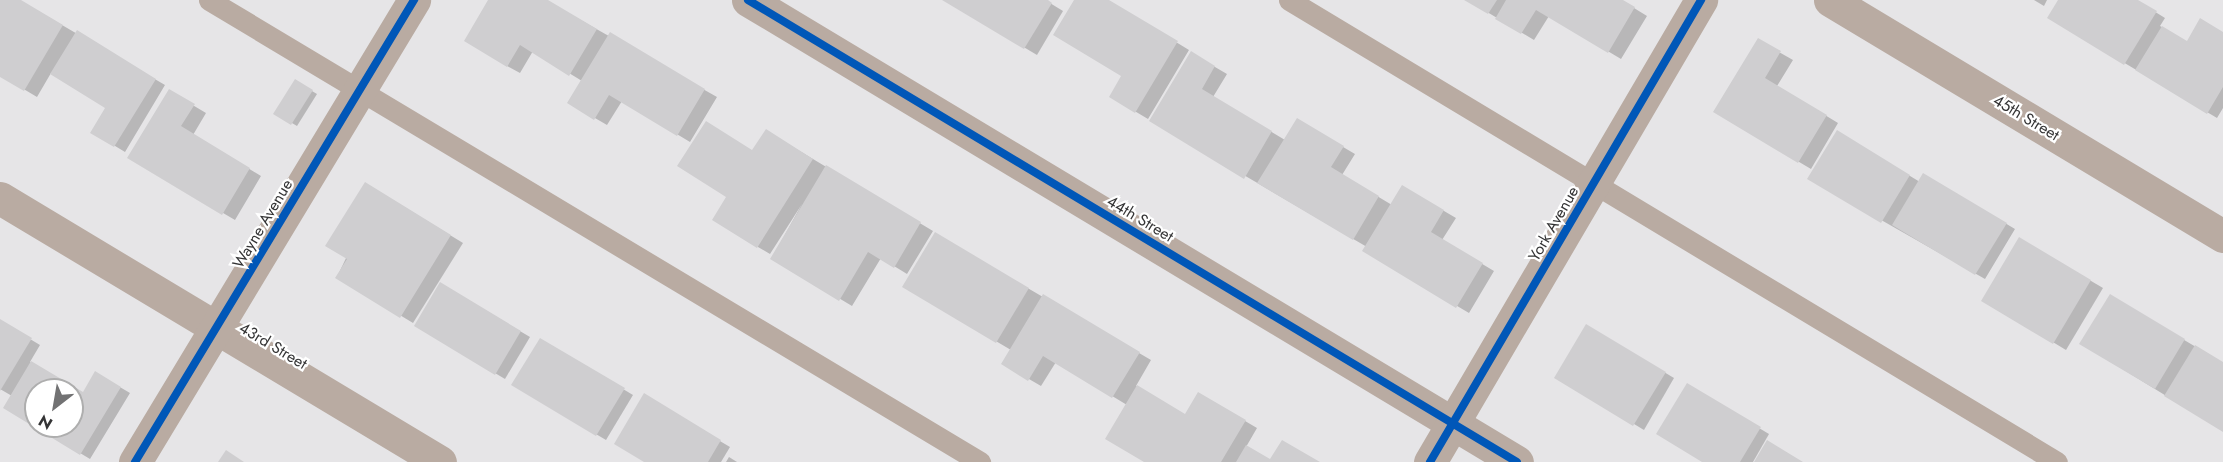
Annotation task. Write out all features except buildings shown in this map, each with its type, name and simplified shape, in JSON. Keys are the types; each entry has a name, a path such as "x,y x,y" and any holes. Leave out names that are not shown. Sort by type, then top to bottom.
{"street":[{"name":"Wayne Avenue","path":"135,462 414,0"},
{"name":"44th Street","path":"748,0 1517,462"},
{"name":"York Avenue","path":"1430,462 1701,0"},
{"name":"45th Street","path":"1830,0 2223,236"},
{"name":"43rd Street","path":"0,198 440,462"}],"lane":[{"path":"209,0 980,462"},
{"path":"1288,0 2057,462"}],"cycle path":[{"path":"135,462 414,0"},
{"path":"748,0 1517,462"},
{"path":"1430,462 1701,0"}]}
